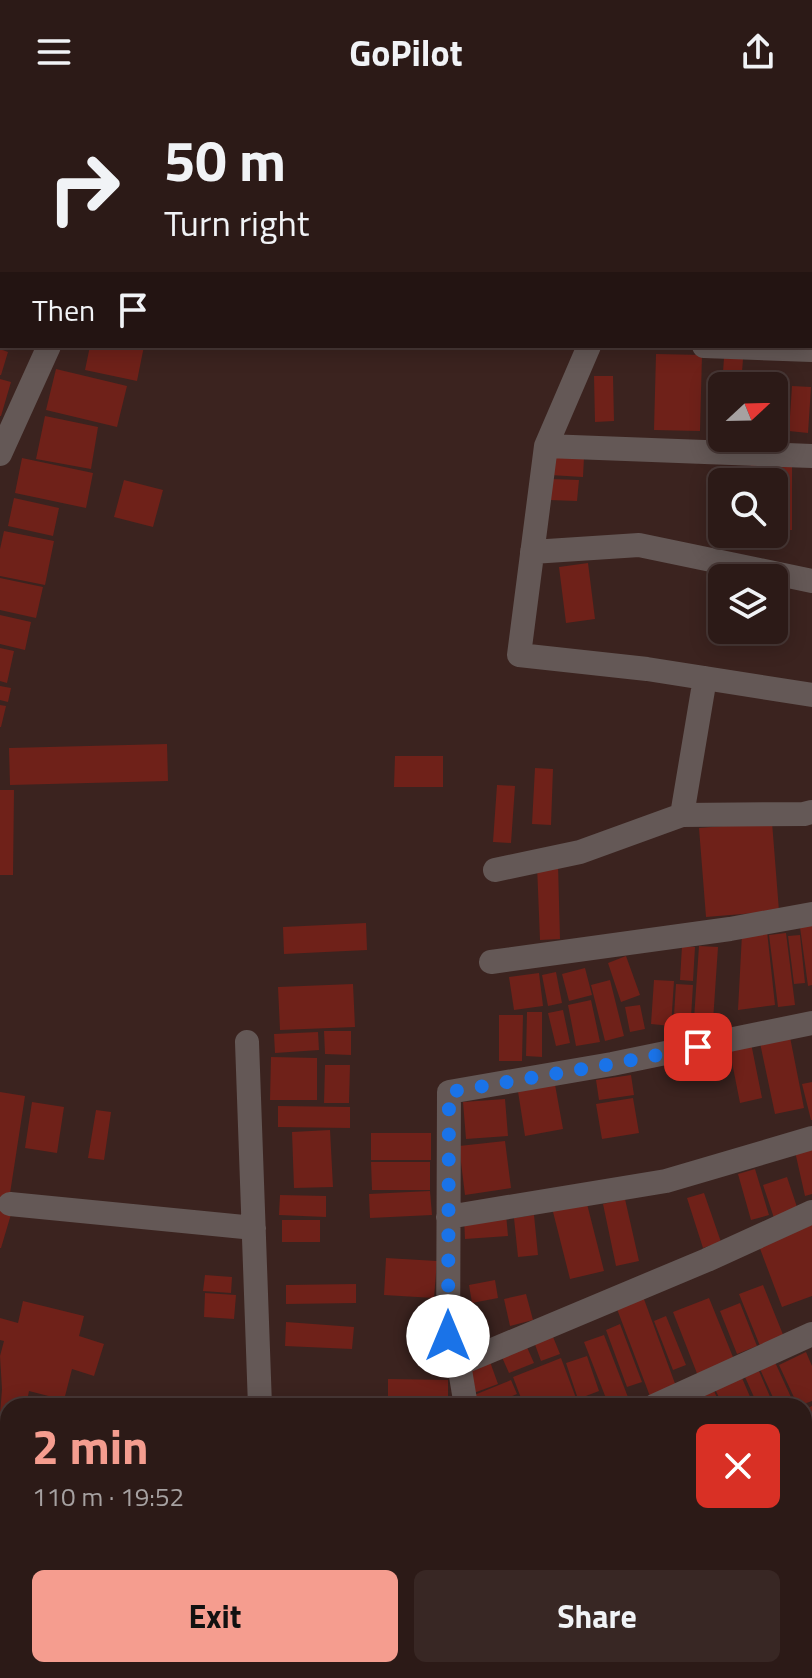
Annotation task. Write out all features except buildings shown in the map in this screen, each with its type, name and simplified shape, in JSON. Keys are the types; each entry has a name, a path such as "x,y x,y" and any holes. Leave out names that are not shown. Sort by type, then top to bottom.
{"street":[{"path":"0,454 48,348"},
{"path":"588,348 546,446 519,655 647,669 812,695"},
{"path":"758,348 812,350"},
{"path":"546,446 812,456"},
{"path":"532,552 639,545 812,581"},
{"path":"682,815 705,678"},
{"path":"495,870 580,852 682,815 812,812"},
{"path":"491,962 730,929 812,914"},
{"path":"812,1023 612,1064 449,1092 448,1366 707,1260 812,1212"},
{"path":"247,1042 260,1398"},
{"path":"448,1217 666,1181 812,1138"},
{"path":"10,1204 254,1228"},
{"path":"672,1398 812,1334"},
{"path":"459,1364 465,1398"}],"route":[{"path":"448,1336 449,1092 698,1047"}]}
